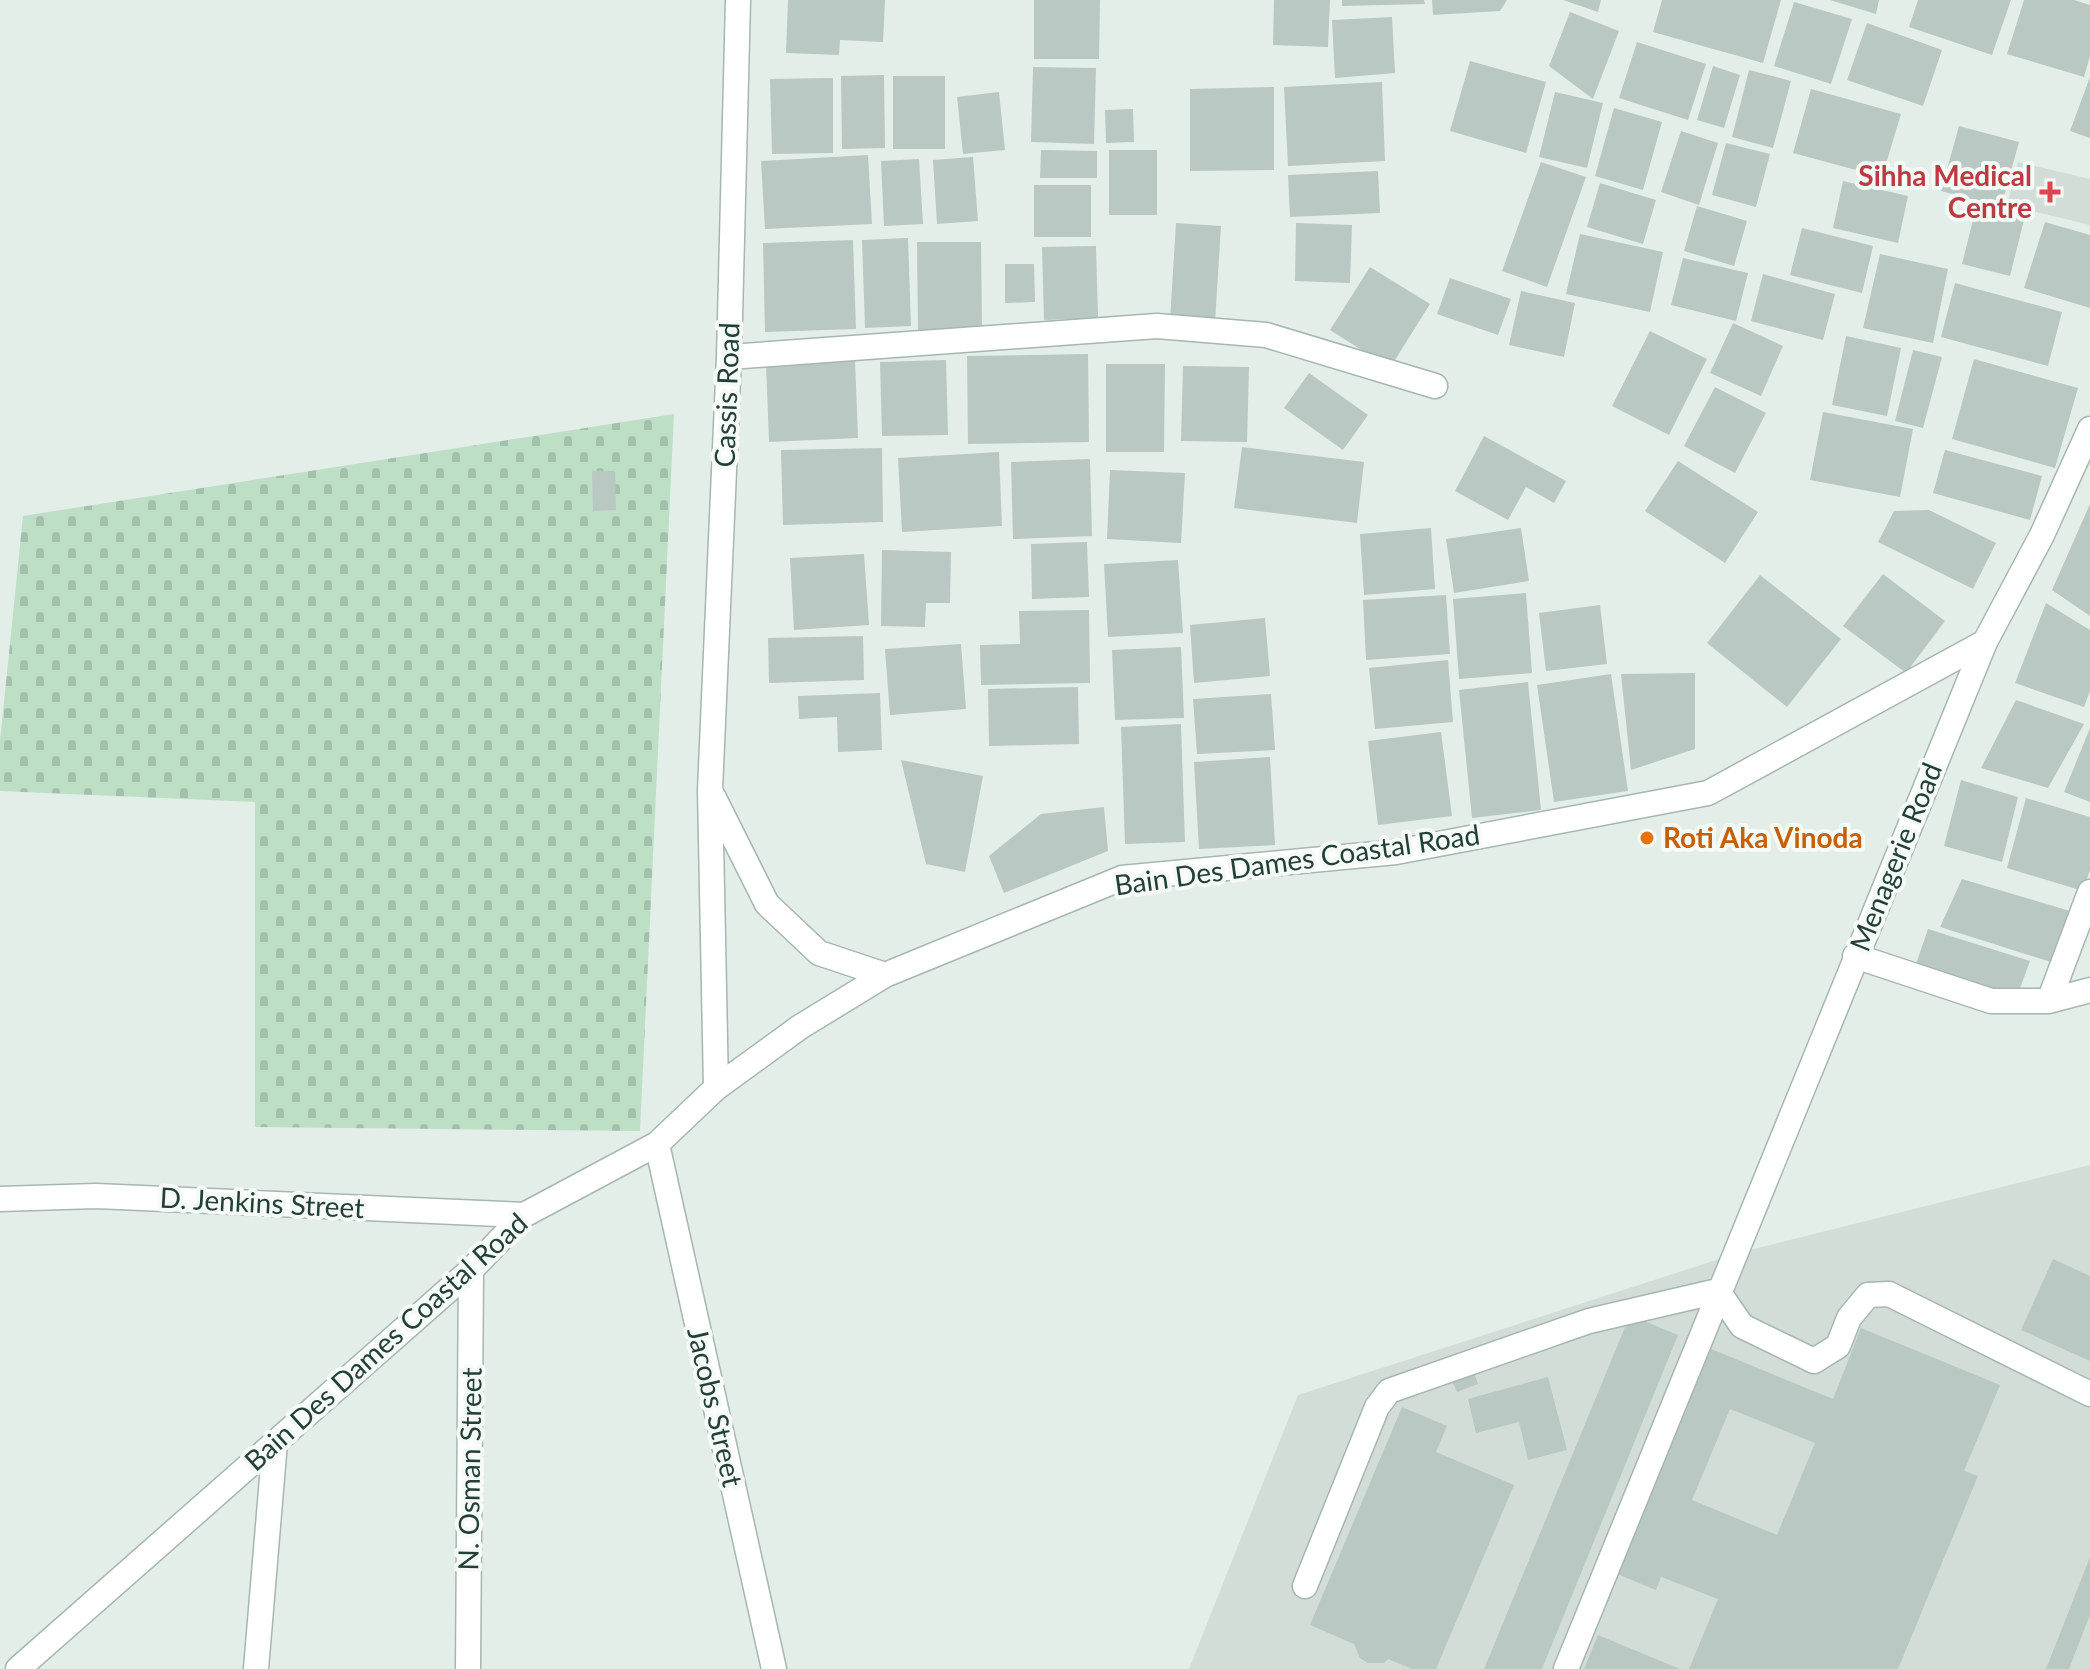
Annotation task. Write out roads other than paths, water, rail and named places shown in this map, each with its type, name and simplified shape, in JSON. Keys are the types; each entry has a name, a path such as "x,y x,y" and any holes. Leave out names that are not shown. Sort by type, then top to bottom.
{"street":[{"name":"Cassis Road","path":"716,1088 710,790 729,357 738,0"},
{"path":"729,357 1157,326 1266,335 1435,386"},
{"name":"Menagerie Road","path":"1566,1669 1985,642 2042,535 2090,429"},
{"name":"Bain Des Dames Coastal Road","path":"18,1669 471,1270 524,1215 657,1144 716,1088 800,1027 885,975 1122,878 1396,852 1708,793 1985,642"},
{"path":"710,790 767,904 819,953 885,975"},
{"path":"2049,1001 2090,892"},
{"path":"1855,956 1991,1001 2049,1001 2090,990"},
{"name":"Jacobs Street","path":"657,1144 774,1669"},
{"name":"D. Jenkins Street","path":"0,1199 96,1196 524,1215"},
{"name":"N. Osman Street","path":"468,1669 471,1270"},
{"path":"1305,1586 1377,1407 1389,1391 1589,1321 1718,1291 1742,1326 1814,1361 1838,1346 1849,1318 1868,1295 1889,1294 2090,1394"},
{"path":"256,1669 275,1442"}],"place":[{"name":"Sihha Medical Centre","path":"2050,192"},
{"name":"Roti Aka Vinoda","path":"1647,838"}]}
